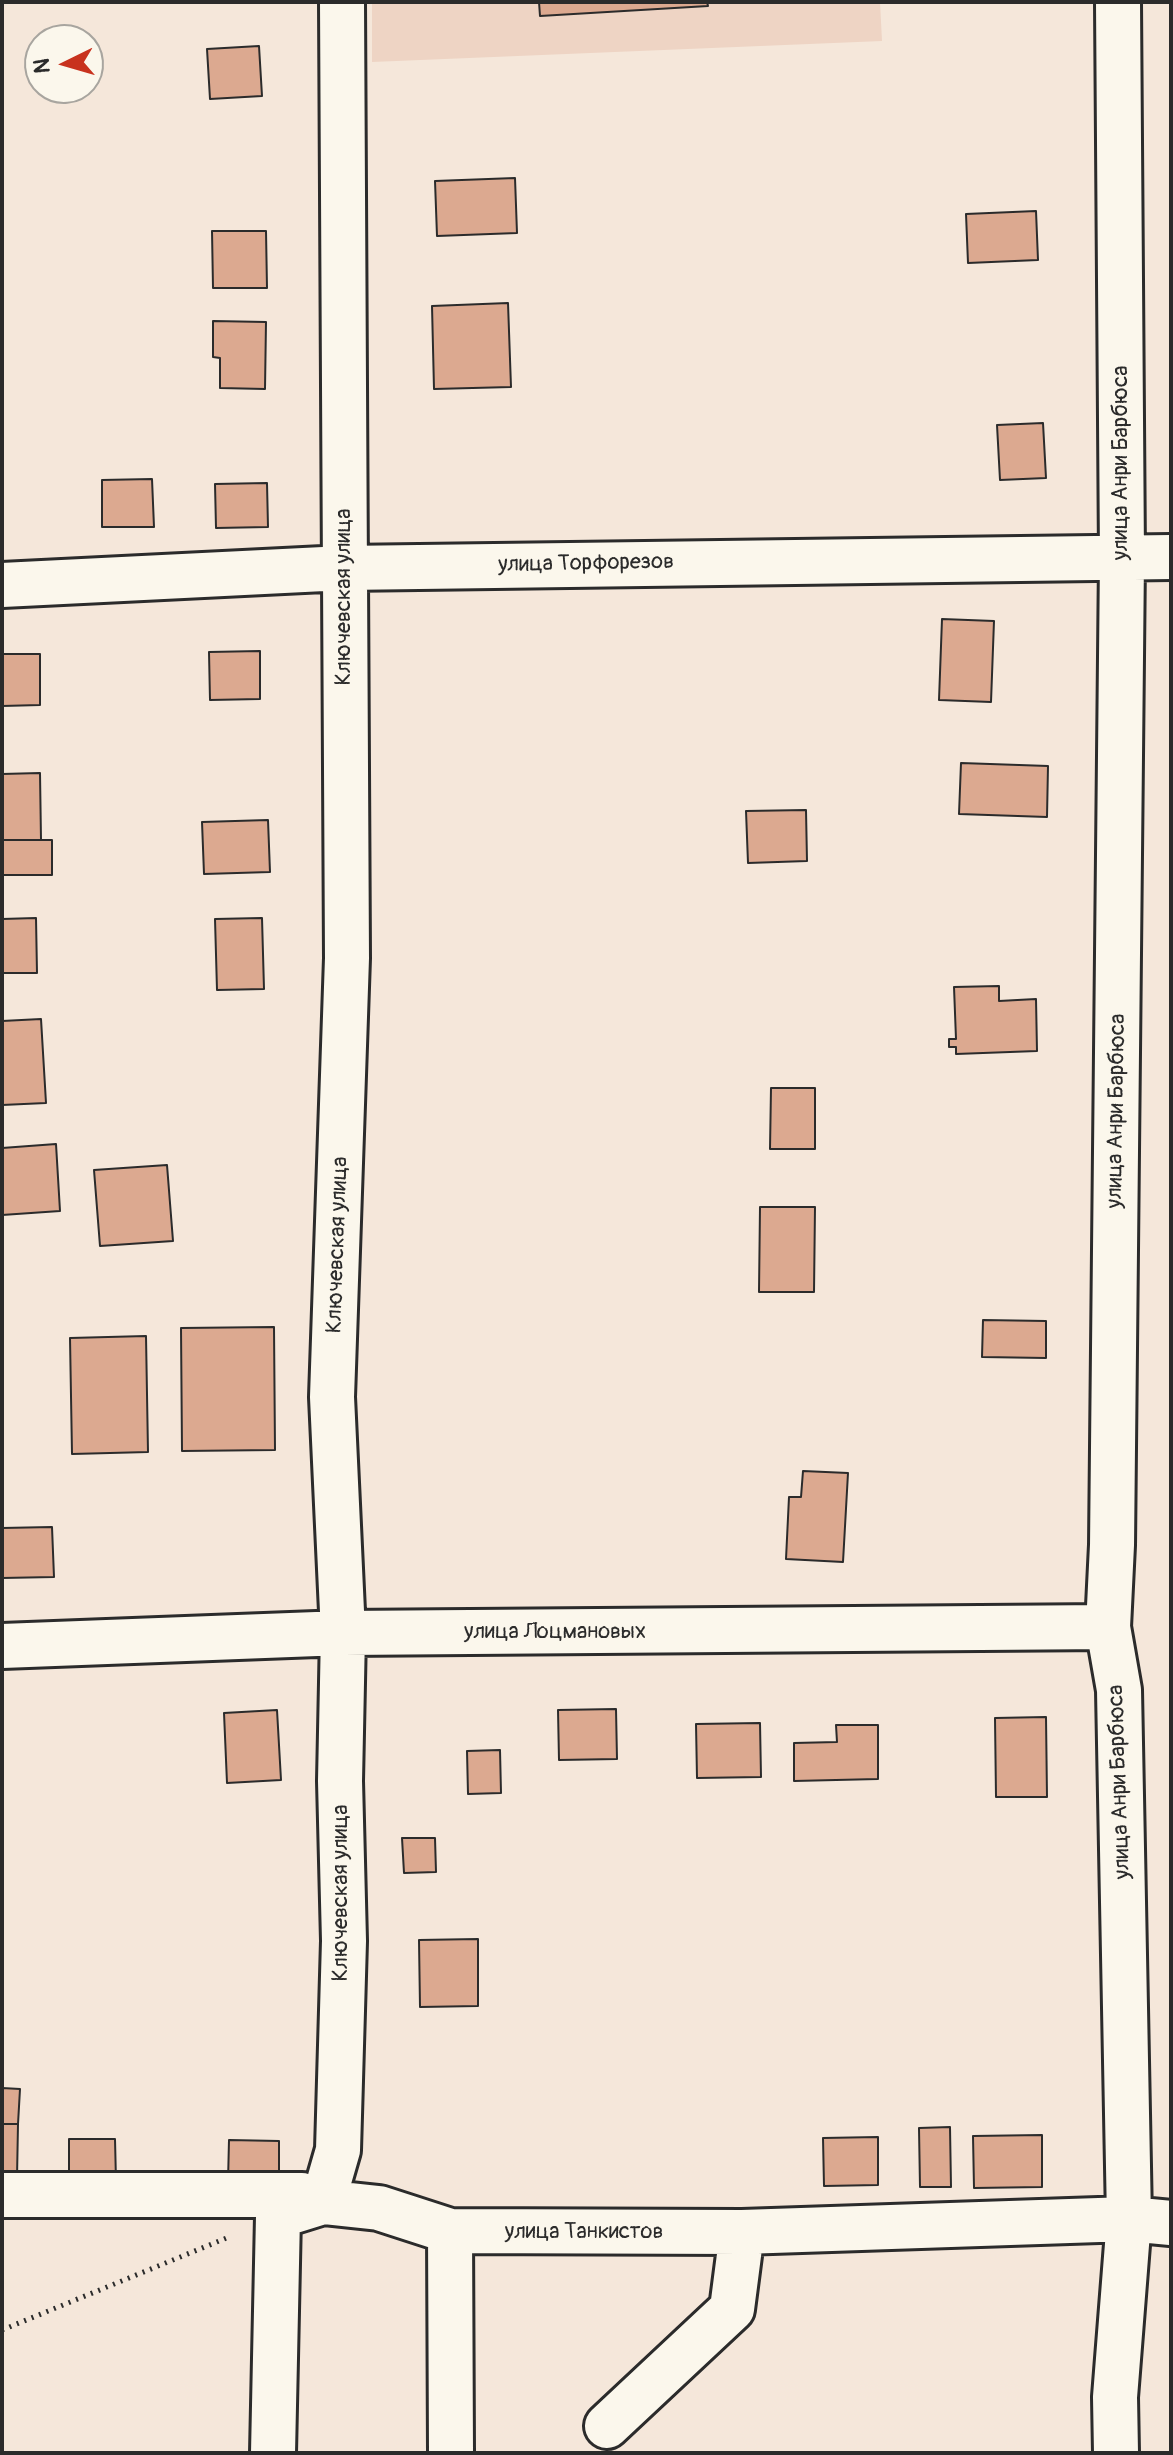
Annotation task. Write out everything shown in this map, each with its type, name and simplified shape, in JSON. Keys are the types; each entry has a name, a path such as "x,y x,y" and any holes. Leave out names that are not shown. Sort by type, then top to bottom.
{"street":[{"name":"Ключевская улица","path":"323,2202 338,2150 344,1941 340,1781 343,1633 332,1397 347,958 342,2"},
{"name":"улица Анри Барбюса","path":"1116,2453 1115,2397 1150,2221 1119,1690 1108,1627 1112,1545 1122,558 1118,2"},
{"name":"улица Торфорезов","path":"2,585 344,568 1171,557"},
{"name":"улица Лоцмановых","path":"2,1646 343,1633 1108,1627"},
{"name":"улица Танкистов","path":"2,2195 302,2195 323,2202 379,2208 450,2231 742,2232 1150,2221"},
{"path":"273,2453 278,2216 323,2202"},
{"path":"450,2231 451,2453"},
{"path":"607,2426 732,2309 742,2232"}],"path":[{"path":"2,2330 278,2216"}],"shaded area":[{"path":"372,2 880,2 882,41 372,62"}],"building":[{"path":"539,2 707,2 708,6 540,16"},
{"path":"259,46 262,96 210,99 207,49"},
{"path":"515,178 517,233 437,236 435,181"},
{"path":"1036,211 1038,260 968,263 966,214"},
{"path":"212,231 266,231 267,288 213,288"},
{"path":"508,303 511,387 434,389 432,306"},
{"path":"213,321 266,322 265,389 220,388 220,358 213,357"},
{"path":"1043,423 1046,478 1000,480 997,425"},
{"path":"152,479 154,527 102,527 102,480"},
{"path":"267,483 268,527 216,528 215,484"},
{"path":"942,619 994,621 991,702 939,700"},
{"path":"260,651 260,699 210,700 209,652"},
{"path":"2,654 40,654 40,705 2,706"},
{"path":"961,763 1048,766 1047,817 959,814"},
{"path":"40,773 41,840 2,840 2,774"},
{"path":"806,810 807,861 748,863 746,811"},
{"path":"268,820 270,872 204,874 202,822"},
{"path":"2,840 52,840 52,875 2,875"},
{"path":"36,918 37,973 2,973 2,919"},
{"path":"262,918 264,989 217,990 215,919"},
{"path":"999,986 999,1001 1036,999 1037,1051 956,1054 956,1047 949,1047 949,1039 956,1039 954,987"},
{"path":"41,1019 46,1103 2,1105 2,1021"},
{"path":"771,1088 815,1088 815,1149 770,1149"},
{"path":"56,1144 60,1211 2,1215 2,1148"},
{"path":"167,1165 173,1241 100,1246 94,1170"},
{"path":"760,1207 815,1207 814,1292 759,1292"},
{"path":"983,1320 1046,1321 1046,1358 982,1357"},
{"path":"274,1327 275,1450 182,1451 181,1328"},
{"path":"146,1336 148,1452 72,1454 70,1338"},
{"path":"803,1471 848,1473 843,1562 786,1559 789,1497 801,1497"},
{"path":"52,1527 54,1577 2,1578 2,1528"},
{"path":"616,1709 617,1759 559,1760 558,1710"},
{"path":"277,1710 281,1780 227,1783 224,1713"},
{"path":"1046,1717 1047,1797 996,1797 995,1718"},
{"path":"760,1723 761,1777 697,1778 696,1724"},
{"path":"836,1725 878,1725 878,1779 794,1781 794,1743 837,1742"},
{"path":"500,1750 501,1793 468,1794 467,1751"},
{"path":"402,1838 435,1838 436,1872 404,1873"},
{"path":"478,1939 478,2006 420,2007 419,1940"},
{"path":"2,2088 20,2089 18,2124 2,2124"},
{"path":"2,2124 18,2124 17,2178 2,2177"},
{"path":"950,2127 951,2187 920,2187 919,2128"},
{"path":"1042,2135 1042,2187 974,2188 973,2136"},
{"path":"878,2137 878,2185 824,2186 823,2138"},
{"path":"69,2139 115,2139 116,2181 69,2181"},
{"path":"229,2140 279,2141 279,2183 228,2182"}]}
